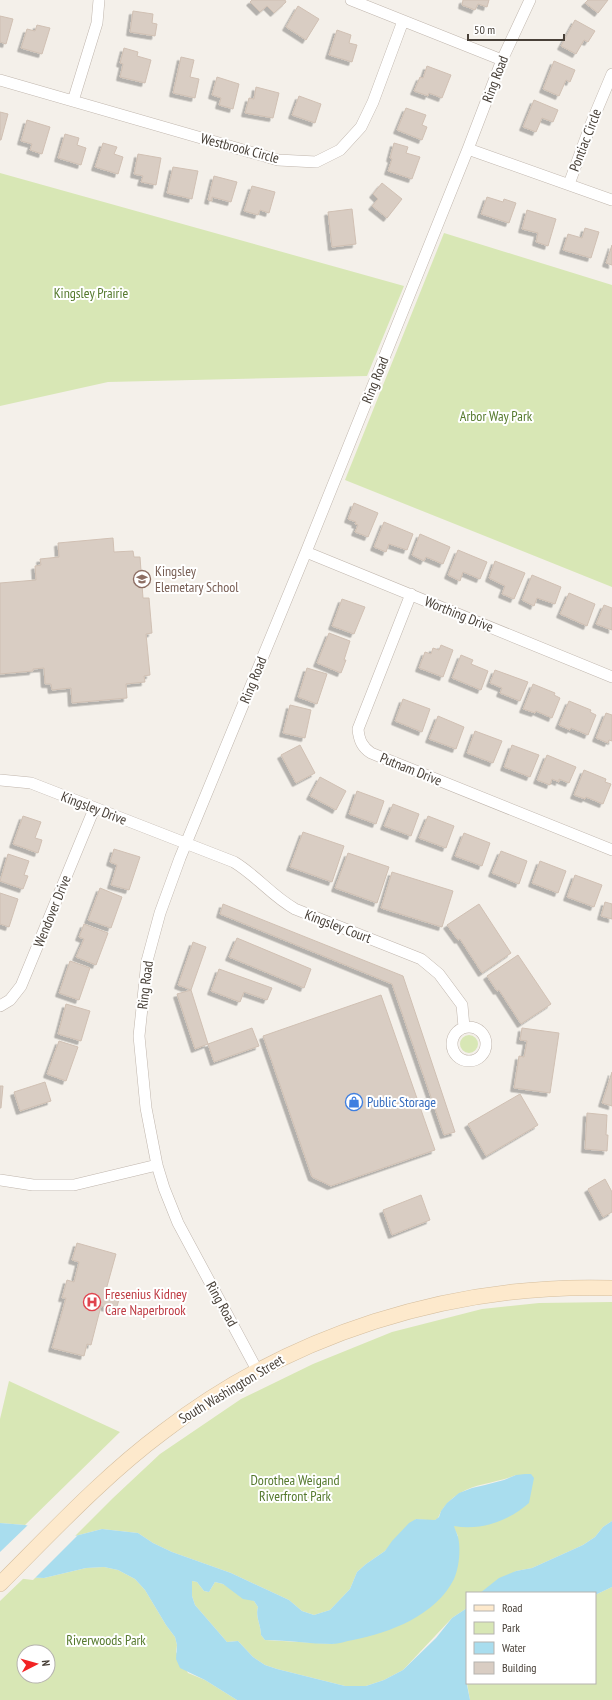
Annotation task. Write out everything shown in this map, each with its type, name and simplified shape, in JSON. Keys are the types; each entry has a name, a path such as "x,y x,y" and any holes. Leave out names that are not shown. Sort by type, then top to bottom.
{"main road":[{"name":"South Washington Street","path":"3,1581 56,1528 126,1462 162,1432 190,1412 257,1370 297,1350 334,1335 390,1316 450,1301 526,1290 574,1287 612,1288"}],"street":[{"path":"73,101 98,18 100,0"},
{"path":"351,0 502,60"},
{"name":"Ring Road","path":"257,1370 178,1223 164,1188 157,1165 146,1108 139,1036 147,961 160,913 186,843 306,552 468,149 502,60 530,0"},
{"name":"Westbrook Circle","path":"0,80 278,160 316,162 340,150 361,127 373,102 404,21"},
{"name":"Pontiac Circle","path":"568,184 612,74"},
{"name":"Pontiac Circle","path":"468,149 612,200"},
{"name":"Worthing Drive","path":"306,552 612,677"},
{"name":"Putnam Drive","path":"411,594 358,729 362,744 371,752 612,850"},
{"name":"Kingsley Drive","path":"0,780 31,783 186,843"},
{"name":"Wendover Drive","path":"0,1006 10,1000 21,986 94,808"},
{"name":"Kingsley Court","path":"186,843 234,862 256,877 282,902 295,909 407,953 428,964 439,974 462,1005 464,1027"},
{"path":"0,1180 33,1185 74,1185 157,1165"}],"green space":[{"name":"Kingsley Prairie","path":"0,173 404,286 367,376 108,382 0,406"},
{"name":"Arbor Way Park","path":"444,233 612,285 612,587 345,480"},
{"path":"469,1035 475,1038 478,1044 475,1050 469,1053 463,1050 460,1044 463,1038"},
{"name":"Dorothea Weigand Riverfront Park","path":"612,1302 612,1521 603,1527 595,1537 583,1545 532,1568 516,1571 482,1592 466,1592 466,1609 452,1618 403,1670 384,1680 366,1686 345,1686 265,1665 253,1657 238,1641 227,1642 195,1605 192,1596 192,1581 197,1582 204,1591 209,1592 215,1582 223,1584 254,1601 258,1607 257,1614 261,1635 265,1640 333,1644 458,1536 453,1526 516,1475 473,1487 460,1493 446,1505 435,1520 416,1519 385,1551 357,1572 350,1589 330,1610 314,1615 302,1611 289,1600 231,1573 172,1552 153,1543 138,1533 102,1529 75,1536 160,1454 241,1399 313,1364 392,1332 482,1309 539,1303"},
{"path":"9,1381 120,1432 25,1525 0,1523 0,1419"},
{"name":"Riverwoods Park","path":"104,1567 118,1570 135,1579 145,1590 175,1637 177,1645 176,1652 188,1673 205,1680 237,1700 0,1700 0,1601 25,1577 44,1578 86,1568"},
{"path":"612,1587 612,1700 470,1700 467,1684 596,1684 596,1595"}],"water":[{"path":"531,1474 534,1478 529,1503 512,1515 494,1523 474,1527 454,1526 459,1542 459,1558 454,1579 446,1592 436,1603 424,1612 411,1620 382,1633 335,1644 265,1640 261,1635 257,1614 258,1607 254,1601 243,1599 223,1584 215,1582 209,1592 204,1591 197,1582 192,1581 192,1596 195,1605 227,1642 238,1641 253,1657 265,1665 345,1686 366,1686 384,1680 403,1670 436,1638 452,1618 466,1609 466,1684 470,1700 237,1700 205,1680 180,1668 176,1659 177,1645 175,1637 145,1590 135,1579 118,1570 104,1567 86,1568 44,1578 0,1574 0,1523 25,1525 75,1536 102,1529 138,1533 153,1543 172,1552 231,1573 289,1600 302,1611 314,1615 330,1610 350,1589 357,1572 385,1551 409,1523 416,1519 435,1520 439,1517 441,1511 447,1503 459,1493 516,1475"},
{"path":"612,1521 612,1587 596,1595 596,1592 481,1592 499,1578 516,1571 532,1568 583,1545 595,1537 603,1527"}],"pier":[{"path":"29,1524 77,1536 33,1580 0,1576 0,1552"}],"building":[{"path":"252,0 285,0 286,2 274,13 267,6 260,12 250,2"},
{"path":"463,0 489,0 487,7 478,4 475,10 462,5"},
{"path":"588,0 608,0 598,13 585,3"},
{"path":"298,6 319,19 306,40 286,27"},
{"path":"133,11 153,14 152,23 157,24 155,36 130,32"},
{"path":"0,16 13,19 6,44 0,42"},
{"path":"575,20 595,31 588,42 584,40 576,54 561,46"},
{"path":"37,25 50,28 42,54 21,48 27,29 35,31"},
{"path":"337,30 351,35 349,43 357,45 352,62 329,55"},
{"path":"124,48 138,52 137,56 151,60 145,83 120,77 123,64 120,63"},
{"path":"181,57 194,60 190,77 199,79 195,98 173,93"},
{"path":"554,61 575,70 570,82 566,80 559,96 543,89"},
{"path":"427,66 451,75 442,98 429,93 428,96 414,91 420,77 423,78"},
{"path":"217,77 239,84 233,109 219,105 221,98 212,95"},
{"path":"256,87 279,93 273,118 245,113 249,98 254,99"},
{"path":"299,96 321,104 315,123 292,115"},
{"path":"534,100 558,110 553,122 542,118 536,132 523,127"},
{"path":"406,108 426,115 422,125 427,127 422,140 397,130"},
{"path":"0,112 8,114 1,140 0,140"},
{"path":"27,120 50,127 42,154 30,150 32,144 21,141"},
{"path":"65,134 79,138 77,145 86,148 81,165 58,158"},
{"path":"103,143 117,147 114,154 123,157 118,174 95,167"},
{"path":"394,143 408,147 406,153 420,157 412,179 388,171 392,159 390,158"},
{"path":"138,154 161,158 156,185 141,182 143,176 134,174"},
{"path":"173,167 198,171 192,199 167,193"},
{"path":"214,176 237,182 231,202 212,197 212,201 208,200"},
{"path":"382,183 402,199 387,218 372,206 378,199 373,194"},
{"path":"252,186 275,192 269,213 260,210 258,215 244,211"},
{"path":"487,197 503,202 504,199 516,203 509,223 481,214"},
{"path":"352,209 356,244 332,247 328,212"},
{"path":"527,210 556,219 548,246 536,242 538,233 522,229"},
{"path":"585,228 599,232 591,258 563,250 568,234 582,238"},
{"path":"612,245 612,265 606,263"},
{"path":"354,503 378,513 368,537 355,532 358,525 355,524 356,522 348,519"},
{"path":"384,522 413,534 407,550 389,544 386,552 374,547"},
{"path":"420,534 450,547 443,564 426,557 424,561 412,555"},
{"path":"113,538 114,552 133,551 134,557 140,557 143,598 149,598 152,633 146,634 150,675 144,676 145,682 126,684 127,698 72,703 71,688 52,690 51,684 45,684 44,668 33,669 33,671 0,674 0,583 36,580 35,566 41,565 40,559 59,557 58,543"},
{"path":"458,550 487,562 480,579 463,572 460,581 448,575"},
{"path":"495,561 525,573 514,599 502,594 505,586 489,578"},
{"path":"532,575 561,587 555,604 537,598 534,606 522,600"},
{"path":"569,593 595,604 587,626 560,614"},
{"path":"342,599 365,607 354,634 332,626"},
{"path":"604,605 612,608 612,630 596,624"},
{"path":"329,633 350,641 344,660 346,660 341,673 317,663"},
{"path":"441,645 453,650 443,677 419,668 425,652 431,654 433,648 439,650"},
{"path":"461,655 473,660 471,664 488,671 481,690 452,678"},
{"path":"307,668 327,674 317,704 298,697"},
{"path":"495,670 528,682 520,701 500,693 502,688 490,683"},
{"path":"533,684 555,693 554,695 560,698 552,718 536,711 535,713 523,709"},
{"path":"403,699 430,709 422,732 395,721"},
{"path":"569,701 591,710 590,712 596,715 588,735 559,725"},
{"path":"290,705 311,710 305,738 283,733"},
{"path":"606,713 612,715 612,741 609,740 608,743 596,738"},
{"path":"438,716 464,727 456,749 429,739"},
{"path":"475,731 502,741 493,763 467,753"},
{"path":"300,745 315,773 296,783 281,755"},
{"path":"512,745 539,755 530,777 504,767"},
{"path":"547,755 576,767 569,783 559,779 559,782 552,779 550,785 537,780"},
{"path":"584,770 606,779 605,782 611,784 603,804 586,797 585,799 574,795"},
{"path":"320,777 346,791 336,810 310,796"},
{"path":"357,791 384,801 376,824 349,814"},
{"path":"393,804 419,814 411,836 384,826"},
{"path":"23,816 41,822 35,838 42,840 38,853 13,844"},
{"path":"428,816 454,826 446,848 419,838"},
{"path":"303,832 344,846 332,882 290,867"},
{"path":"464,833 490,843 482,866 455,856"},
{"path":"114,849 140,857 129,890 111,885 117,865 110,862"},
{"path":"501,851 527,861 519,884 492,873"},
{"path":"348,853 389,867 377,903 335,888"},
{"path":"8,854 29,861 24,875 28,876 23,889 0,881"},
{"path":"540,861 566,871 558,893 532,883"},
{"path":"392,872 453,891 442,927 381,908"},
{"path":"575,875 602,885 594,907 567,897"},
{"path":"100,888 122,897 111,928 88,920"},
{"path":"0,893 18,899 9,927 0,924"},
{"path":"605,902 612,904 612,919 601,916"},
{"path":"223,904 403,976 455,1132 444,1135 392,984 220,914"},
{"path":"479,904 511,953 482,973 460,939 458,940 447,925"},
{"path":"84,924 108,933 96,965 76,957 84,939 79,937"},
{"path":"237,938 311,969 304,988 229,957"},
{"path":"193,942 206,947 191,990 178,985"},
{"path":"518,955 551,1004 521,1024 499,990 497,991 487,976"},
{"path":"70,961 90,968 79,1000 59,993"},
{"path":"219,969 272,988 267,1000 244,992 240,1002 211,991"},
{"path":"191,990 208,1044 195,1049 177,994"},
{"path":"381,995 435,1150 331,1186 312,1177 263,1036"},
{"path":"66,1004 90,1011 81,1041 58,1034"},
{"path":"252,1028 259,1046 214,1062 208,1044"},
{"path":"522,1028 559,1033 550,1093 514,1088 519,1056 524,1057 527,1041 520,1040"},
{"path":"59,1041 78,1047 66,1081 47,1074"},
{"path":"612,1072 612,1106 602,1103"},
{"path":"45,1082 51,1101 20,1111 14,1092"},
{"path":"0,1086 3,1086 1,1108 0,1108"},
{"path":"520,1094 538,1125 486,1156 468,1124"},
{"path":"587,1113 607,1115 607,1151 585,1149"},
{"path":"605,1179 612,1192 612,1212 603,1217 588,1189"},
{"path":"421,1195 430,1220 392,1235 383,1210"},
{"name":"Fresenius Kidney Care Naperbrook","path":"77,1243 116,1254 106,1290 108,1291 107,1293 120,1296 116,1310 101,1306 91,1345 87,1344 84,1356 52,1348 66,1298 62,1298 67,1280 74,1282 79,1262 72,1260"}],"place":[{"name":"Kingsley Elemetary School","path":"142,579"},
{"name":"Public Storage","path":"354,1102"},
{"name":"Fresenius Kidney Care Naperbrook","path":"92,1302"}]}
